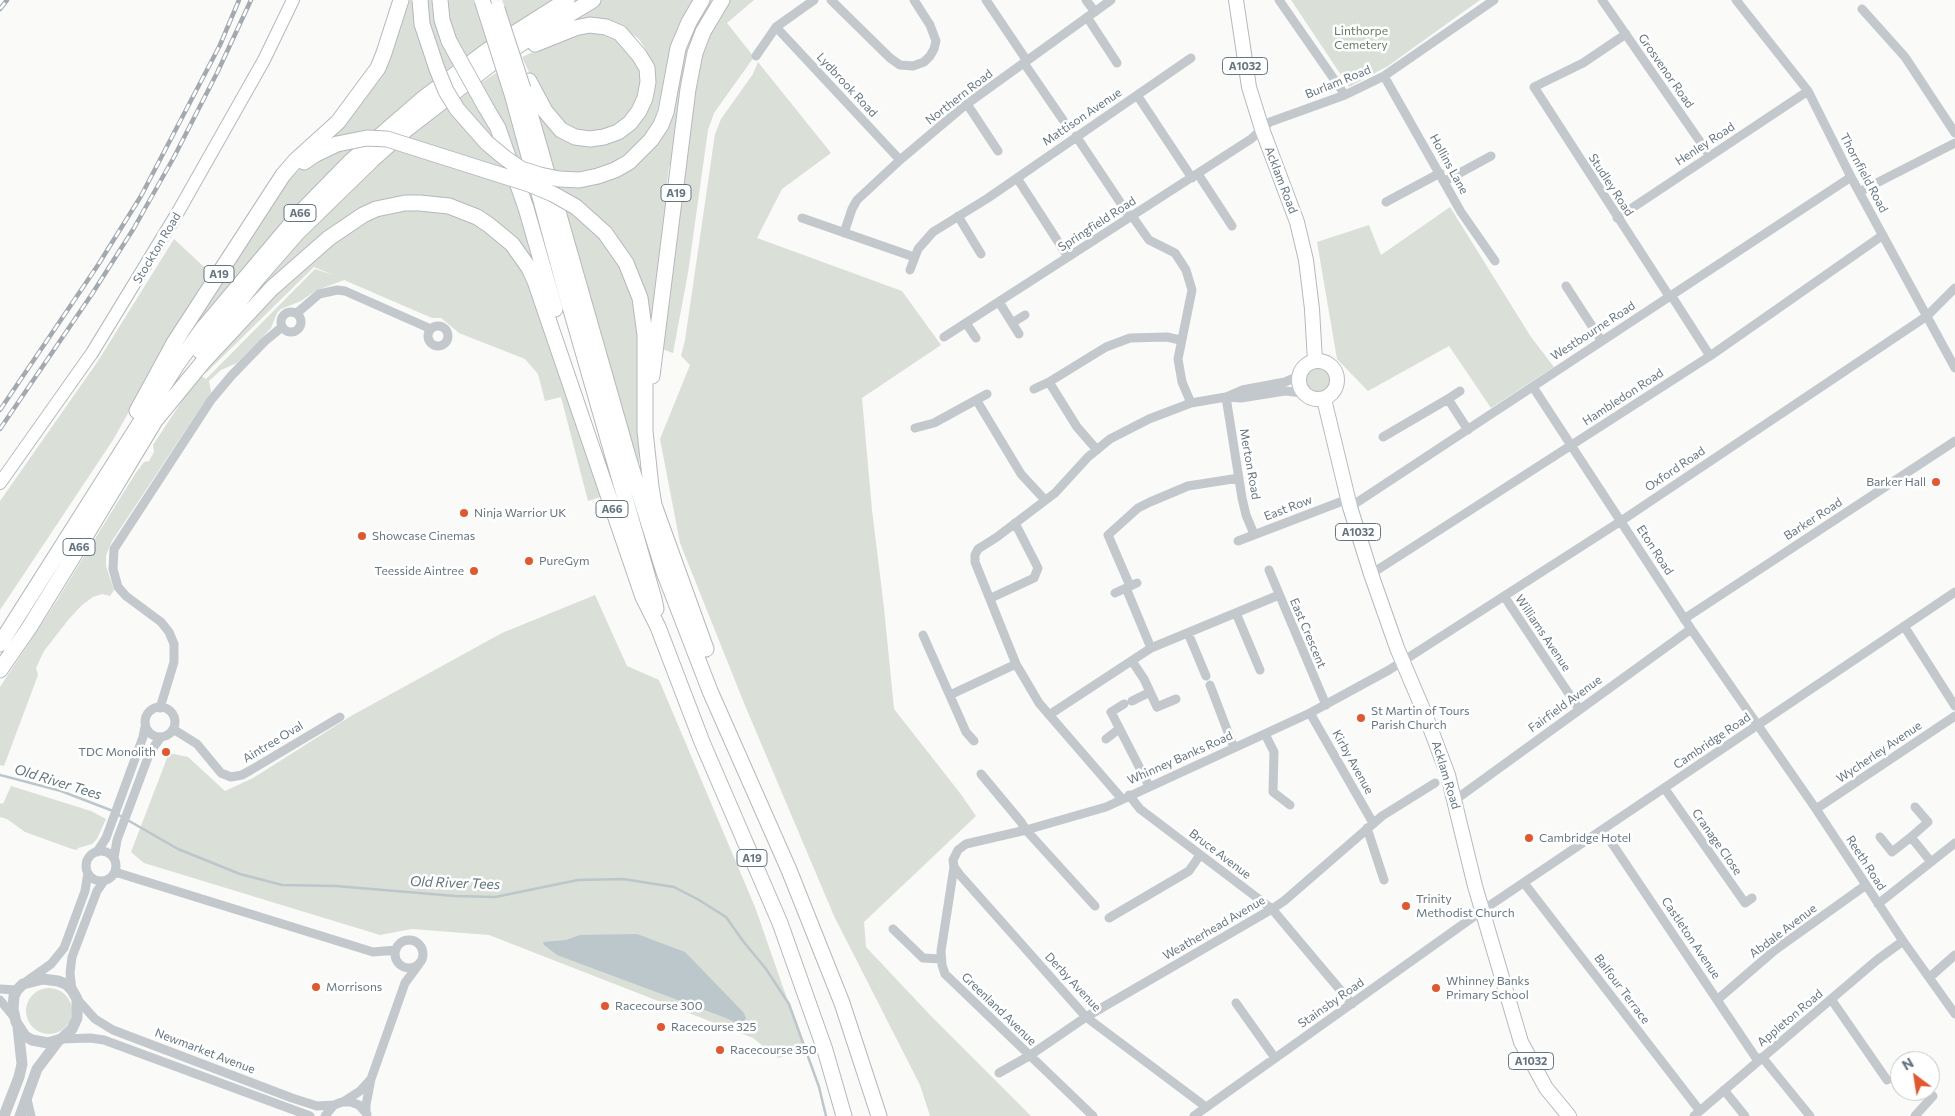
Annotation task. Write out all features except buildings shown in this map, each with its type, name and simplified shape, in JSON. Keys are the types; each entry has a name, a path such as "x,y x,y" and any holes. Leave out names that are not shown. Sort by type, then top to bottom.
{"highway":[{"name":"A19","path":"98,491 112,453 174,342 264,205 290,168 349,109 378,68 401,0"},
{"path":"420,0 422,24 436,69 457,109 488,143 521,169 559,179 578,180 615,170 629,162 651,140 661,125 666,112 678,48 689,22 702,0"},
{"name":"A66","path":"440,0 442,20 449,41 498,128 526,208 571,362 584,419"},
{"name":"A19","path":"482,0 522,89 632,469 664,572 710,691 789,870 842,1003 879,1116"},
{"name":"A66","path":"0,644 178,363 204,327 252,268 320,191 386,130 457,72 520,28 567,0"},
{"name":"A66","path":"0,670 55,586 154,423 211,337 298,232 408,128 491,64 593,0"},
{"name":"A19","path":"645,414 654,370 690,80 695,54 703,32 722,0"},
{"name":"A66","path":"491,64 559,33 590,25 606,26 620,33 639,55 646,68 648,82 645,98 639,112 630,123 618,132 604,138 590,139 575,137 561,130 545,111 522,89 496,4"},
{"name":"A19","path":"522,89 565,289 654,599 658,627 702,742 780,923 819,1032 843,1116"},
{"name":"A19","path":"264,205 297,168 316,154 337,144 367,138 387,139 529,184 554,194 576,207 605,233 626,264 636,286 642,310 645,335 646,440 654,505 722,696 736,749"},
{"name":"A66","path":"154,423 203,362 241,319 328,238 351,221 376,209 391,205 420,202 449,206 477,217 501,234 521,255 536,281 643,597 658,627"},
{"name":"A19","path":"668,545 690,636"}],"main road":[{"name":"Stockton Road","path":"0,482 92,353 173,221 264,60 293,0"},
{"name":"Acklam Road","path":"1236,0 1249,87 1262,129 1299,228 1310,290 1315,361"},
{"path":"1315,361 1327,364 1336,373 1337,385 1334,391 1324,399 1313,399 1303,393 1300,388 1299,376 1305,366 1315,361"},
{"name":"Acklam Road","path":"1324,399 1349,503 1371,574 1402,661 1448,775 1475,886 1521,1042 1546,1088 1569,1116"}],"street":[{"path":"756,56 776,27 814,0"},
{"path":"831,0 890,58 900,65 913,66 924,62 930,56 936,41 930,25 914,0"},
{"path":"986,0 1063,120"},
{"path":"1086,0 1091,14 1117,63"},
{"name":"Northern Road","path":"844,233 857,200 900,160 967,104 1111,0"},
{"path":"1279,0 1345,95"},
{"name":"Burlam Road","path":"1262,129 1270,122 1345,95 1384,76 1494,0"},
{"name":"Grosvenor Road","path":"1602,0 1710,156"},
{"name":"Thornfield Road","path":"1736,0 1808,92 1851,177 1955,368"},
{"path":"1862,9 1905,56 1955,133"},
{"name":"Lydbrook Road","path":"776,27 900,160"},
{"name":"Studley Road","path":"1626,34 1583,62 1534,87 1617,218 1710,356"},
{"name":"Mattison Avenue","path":"910,270 914,257 925,239 933,232 988,198 1191,58"},
{"name":"Hollins Lane","path":"1384,76 1461,212 1495,262"},
{"name":"Henley Road","path":"1617,218 1808,92"},
{"path":"1137,95 1232,226"},
{"path":"967,104 998,151"},
{"name":"Springfield Road","path":"944,337 1195,176 1251,139 1262,129"},
{"path":"1076,136 1144,235 1174,253 1186,270 1192,290 1188,314 1180,340 1178,359 1182,382 1191,404"},
{"path":"1859,192 1955,143"},
{"path":"1445,181 1492,156"},
{"path":"1386,202 1440,173"},
{"name":"Westbourne Road","path":"1349,503 1468,430 1601,340 1851,177"},
{"path":"1017,178 1068,257"},
{"path":"958,216 981,254"},
{"path":"802,218 914,257"},
{"name":"Hambledon Road","path":"1371,574 1710,356 1883,235"},
{"path":"1566,286 1601,340"},
{"name":"Oxford Road","path":"1402,661 1621,520 1927,316 1955,288"},
{"path":"297,313 319,294 337,290 345,291 431,329"},
{"path":"999,302 1019,334"},
{"path":"290,311 297,313 301,322 297,330 290,332 282,327 280,320 283,314 290,311"},
{"path":"1012,323 1025,315"},
{"path":"966,323 976,338"},
{"path":"160,708 174,662 174,644 169,632 161,622 126,596 118,587 112,570 114,549 211,400 258,348 282,327"},
{"path":"1034,389 1050,382 1106,347 1130,338 1160,337 1180,340"},
{"path":"990,598 1034,578 1038,568 1015,523 1055,493 1110,439 1149,419 1191,404 1226,397 1242,390 1285,382 1299,376"},
{"path":"1050,382 1077,426 1097,450"},
{"name":"Eton Road","path":"1533,387 1684,619 1758,725"},
{"path":"1226,397 1241,398 1285,391 1303,393"},
{"path":"1383,437 1460,391"},
{"path":"915,428 934,424 987,394"},
{"name":"Merton Road","path":"1226,397 1246,515 1254,534"},
{"path":"1448,399 1468,430"},
{"path":"977,401 1021,474 1045,500"},
{"name":"Barker Road","path":"1684,619 1955,441"},
{"path":"1151,648 1131,586 1108,535 1138,508 1157,499 1188,486 1239,478"},
{"name":"East Row","path":"1238,541 1349,503"},
{"name":"Bruce Avenue","path":"1015,523 978,549 974,556 1016,664 1039,703 1126,797 1272,909 1352,1004"},
{"name":"East Crescent","path":"1269,570 1326,705"},
{"path":"1115,593 1131,586"},
{"name":"Cambridge Road","path":"1483,910 1955,592"},
{"path":"1049,716 1151,648 1279,595"},
{"name":"Williams Avenue","path":"1504,596 1579,709"},
{"path":"1236,613 1260,670"},
{"path":"1904,626 1955,706"},
{"name":"Fairfield Avenue","path":"1455,800 1691,629"},
{"path":"1188,633 1234,748"},
{"path":"923,634 966,732 974,741"},
{"path":"1132,661 1157,707 1176,699"},
{"name":"Whinney Banks Road","path":"954,867 953,860 958,850 966,844 1026,830 1106,807 1310,713 1402,661"},
{"path":"950,695 1016,664"},
{"path":"1149,786 1111,712 1150,692"},
{"path":"4,1116 22,1064 13,1003 20,987 51,964 64,948 85,891 88,873 87,862 91,855 97,852 106,838 145,726 146,716 150,711 160,708 166,709 174,717 173,729 170,733 161,737 150,752 117,840 114,858 115,872 104,881 97,891 72,957 70,973 78,1010 75,1024 60,1039 37,1069 20,1116"},
{"name":"Kirby Avenue","path":"1310,713 1370,826 1384,880"},
{"name":"Aintree Oval","path":"173,729 197,744 221,773 226,776 236,776 340,716"},
{"name":"Wycherley Avenue","path":"1816,810 1955,716"},
{"name":"Reeth Road","path":"1758,725 1903,941 1955,1014"},
{"path":"145,726 149,733 161,737"},
{"path":"1106,739 1119,729"},
{"path":"1265,734 1274,752 1273,792 1290,805"},
{"path":"981,774 1026,830 1095,906"},
{"name":"Weatherhead Avenue","path":"999,1073 1029,1056 1086,1017 1284,901 1370,826 1430,783"},
{"name":"Cranage Close","path":"1665,789 1745,903 1752,898"},
{"path":"1880,837 1892,852 1911,837 1928,822 1915,807"},
{"name":"Castleton Avenue","path":"1603,830 1717,1000 1760,1059 1810,1116"},
{"path":"1911,837 1931,862"},
{"path":"1878,904 1955,843"},
{"path":"97,852 108,853 114,858"},
{"path":"1109,918 1189,871 1200,855"},
{"path":"893,929 923,958 941,959 954,867"},
{"name":"Derby Avenue","path":"954,867 1086,1017 1206,1108"},
{"path":"115,872 373,952 396,950"},
{"path":"88,873 96,880 104,881"},
{"name":"Balfour Terrace","path":"1524,883 1697,1114"},
{"name":"Abdale Avenue","path":"1717,1000 1775,950 1866,885"},
{"name":"Stainsby Road","path":"1194,1116 1483,910"},
{"path":"367,1115 366,1105 371,1078 405,983 422,960 422,946 414,940 401,942 396,950 396,958 400,964 405,983"},
{"name":"Appleton Road","path":"1697,1114 1831,999 1903,941"},
{"path":"1930,977 1955,955"},
{"name":"Greenland Avenue","path":"941,959 945,974 1093,1116"},
{"path":"400,964 412,968 419,964"},
{"path":"0,989 20,987 43,979 58,981 75,994"},
{"name":"Newmarket Avenue","path":"75,994 95,1019 113,1030 292,1098 317,1106 351,1102 359,1105 367,1115"},
{"path":"1831,999 1887,1080"},
{"path":"0,1000 25,1036 32,1040 48,1042 60,1039"},
{"path":"1236,1003 1274,1058"},
{"name":"Newmarket Avenue","path":"60,1039 90,1038 104,1040 310,1116"},
{"path":"325,1116 338,1104 360,1091 371,1078"},
{"path":"1724,1090 1745,1116"},
{"path":"27,1099 31,1116"},
{"path":"1915,1116 1928,1101"}],"green space":[{"path":"404,0 415,0 435,81 371,134 318,146 361,99"},
{"path":"426,0 435,0 455,64 444,73 428,26"},
{"path":"445,0 477,0 490,42 466,58 449,24"},
{"path":"502,0 556,0 512,27"},
{"path":"600,0 695,0 674,40 656,116 649,131 637,146 606,167 586,173 555,173 537,113 539,112 550,127 620,137 653,69 646,50 639,39 616,23 601,18 570,22"},
{"path":"708,0 713,0 697,28 688,52 683,77 674,158 669,167 666,190 669,201 650,362 632,263 563,196 561,188 575,187 647,152 680,56"},
{"path":"726,0 754,0 727,23 754,57 714,113 708,130 688,273 673,353 662,349 698,53"},
{"name":"Linthorpe Cemetery","path":"1291,0 1480,0 1388,66 1349,87"},
{"path":"589,30 610,34 625,45 645,79 639,102 616,127 586,133 564,125 532,79 522,57 570,35"},
{"path":"758,62 831,153 782,189 757,238 902,291 941,345 862,398 872,510 894,709 976,816 864,922 866,947 931,1016 1031,1116 930,1116 920,1085 834,916 744,703 680,543 660,439 690,365 681,356 685,340 715,134 721,119 753,74"},
{"path":"499,71 525,162 511,153 478,85"},
{"path":"469,92 495,135 496,142 457,101"},
{"path":"448,107 462,127 510,169 510,175 405,139"},
{"path":"363,143 185,347 181,345 287,182 303,166 314,159"},
{"path":"397,147 513,187 542,283 479,212 381,204 230,326 272,269 310,227"},
{"path":"1450,207 1531,337 1554,367 1491,408 1449,346 1368,391 1337,359 1317,242 1369,225 1381,255"},
{"path":"409,208 435,209 463,216 496,234 527,273 574,404 601,497 588,501 561,397 545,401 538,374 525,359 459,333 441,318 432,318 344,280 315,291 301,301 281,309 277,313 271,328 237,363 221,370 209,381 211,392 112,541 106,555 106,566 114,590 110,596 102,594 93,597 82,605 44,651 36,668 38,675 4,766 0,765 0,687 54,605 135,474 144,462 149,461 154,452 153,445 199,375 206,379 315,269 333,275 314,267 206,373 203,370 265,301 353,227 379,214"},
{"path":"565,209 581,220 615,252 634,294 642,351 639,468 603,346"},
{"path":"174,239 203,266 215,269 149,376 113,440 0,610 0,501 98,361"},
{"path":"1318,368 1327,371 1330,380 1327,389 1318,392 1309,389 1306,380 1309,371"},
{"path":"595,595 627,666 659,680 755,907 805,1050 778,1058 753,1038 489,935 412,929 380,935 144,863 131,852 169,753 188,757 225,791 253,778 351,716 502,633"},
{"path":"11,786 91,811 106,819 97,839 92,844 77,850 72,849 25,832 7,819 0,817 0,803 3,804"},
{"path":"49,988 62,992 68,998 72,1011 68,1024 62,1030 49,1034 36,1030 30,1024 26,1011 30,998 36,992"}],"shaded area":[{"path":"637,934 685,952 744,1013 746,1019 740,1025 726,1018 557,955 544,945 543,942 566,940 580,935"}],"waterway":[{"name":"Old River Tees","path":"0,775 61,791 113,811"},
{"name":"Old River Tees","path":"117,814 178,849 240,874 282,885 336,886 455,896 495,897 578,880 623,879 674,887 726,917 766,969 789,1004 819,1087 826,1116"}],"railway":[{"path":"0,9 7,0"},
{"path":"0,410 98,265 141,196 220,45 239,0"},
{"path":"0,429 92,294 134,228 174,157 218,71 251,0"}],"place":[{"name":"Barker Hall","path":"1936,482"},
{"name":"Ninja Warrior UK","path":"464,513"},
{"name":"Showcase Cinemas","path":"362,536"},
{"name":"PureGym","path":"529,561"},
{"name":"Teesside Aintree","path":"474,571"},
{"name":"St Martin of Tours Parish Church","path":"1361,718"},
{"name":"TDC Monolith","path":"166,752"},
{"name":"Cambridge Hotel","path":"1529,838"},
{"name":"Trinity Methodist Church","path":"1406,906"},
{"name":"Morrisons","path":"316,987"},
{"name":"Whinney Banks Primary School","path":"1436,988"},
{"name":"Racecourse 300","path":"605,1006"},
{"name":"Racecourse 325","path":"661,1027"},
{"name":"Racecourse 350","path":"720,1050"}]}
